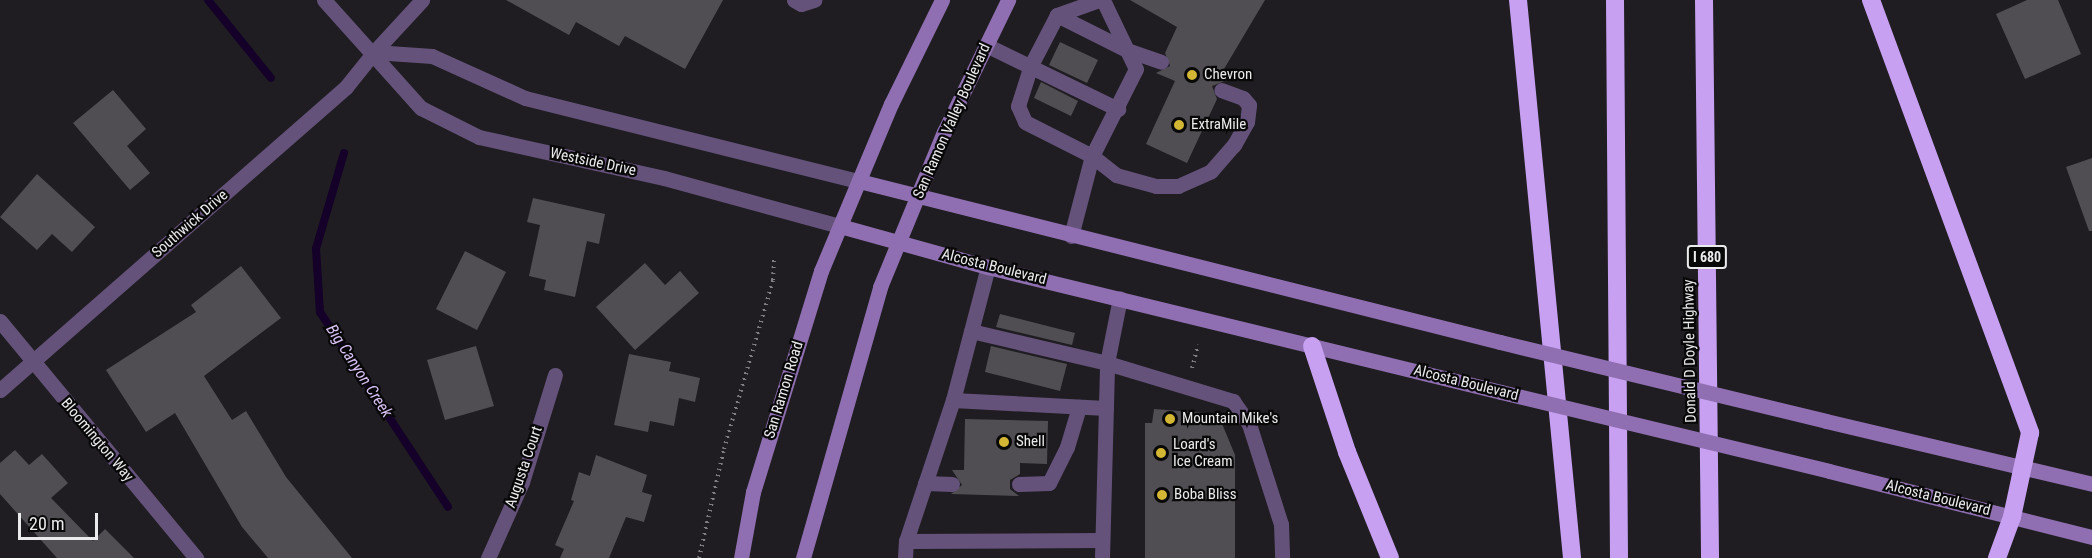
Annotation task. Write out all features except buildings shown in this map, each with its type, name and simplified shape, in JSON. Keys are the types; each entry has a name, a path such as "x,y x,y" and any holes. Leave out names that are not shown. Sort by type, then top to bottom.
{"highway":[{"path":"1518,0 1572,558"},
{"path":"1615,0 1619,558"},
{"name":"Donald D Doyle Highway","path":"1704,0 1710,558"},
{"path":"1871,0 2030,433 2012,517 1997,558"},
{"path":"1312,346 1347,452 1390,558"}],"main road":[{"path":"840,226 942,0"},
{"name":"San Ramon Valley Boulevard","path":"899,242 1008,0"},
{"path":"859,181 1500,342 2092,484"},
{"name":"Alcosta Boulevard","path":"840,226 988,267 2092,537"},
{"name":"San Ramon Road","path":"741,558 753,492 821,271 840,226"},
{"path":"803,558 880,287 899,242"}],"street":[{"name":"Westside Drive","path":"324,0 374,52 421,108 479,137 664,178 840,226"},
{"name":"Southwick Drive","path":"0,390 346,87 374,52 422,0"},
{"path":"794,0 801,4 814,0"},
{"path":"1071,236 1092,156 1118,109 1136,69 1101,0 1057,15 1031,65 1018,106 1025,122 1092,156 1116,175 1138,183 1178,186 1196,179 1224,158 1249,116 1249,105 1242,98 1221,90"},
{"path":"1057,15 1127,50 1161,62"},
{"path":"986,45 1118,109"},
{"path":"374,52 432,56 525,98 859,181"},
{"path":"905,558 906,541 953,400 988,267"},
{"path":"1102,558 1107,363 1120,298"},
{"name":"Bloomington Way","path":"0,321 196,558"},
{"path":"971,331 1107,363 1233,402 1249,424 1281,524 1282,558"},
{"name":"Augusta Court","path":"488,558 522,482 555,375"},
{"path":"953,400 1106,408"},
{"path":"1019,484 1048,483 1067,447 1079,407"},
{"path":"925,483 952,484"},
{"path":"906,541 1102,540"}],"path":[{"path":"699,558 724,449 773,280 774,259"}],"waterway":[{"name":"Big Canyon Creek","path":"208,0 271,78"},
{"name":"Big Canyon Creek","path":"344,153 316,249 320,312 448,507"}],"place":[{"name":"Chevron","path":"1192,75"},
{"name":"ExtraMile","path":"1179,125"},
{"name":"Mountain Mike's","path":"1170,419"},
{"name":"Shell","path":"1004,442"},
{"name":"Loard's Ice Cream","path":"1161,453"},
{"name":"Boba Bliss","path":"1162,495"}]}
